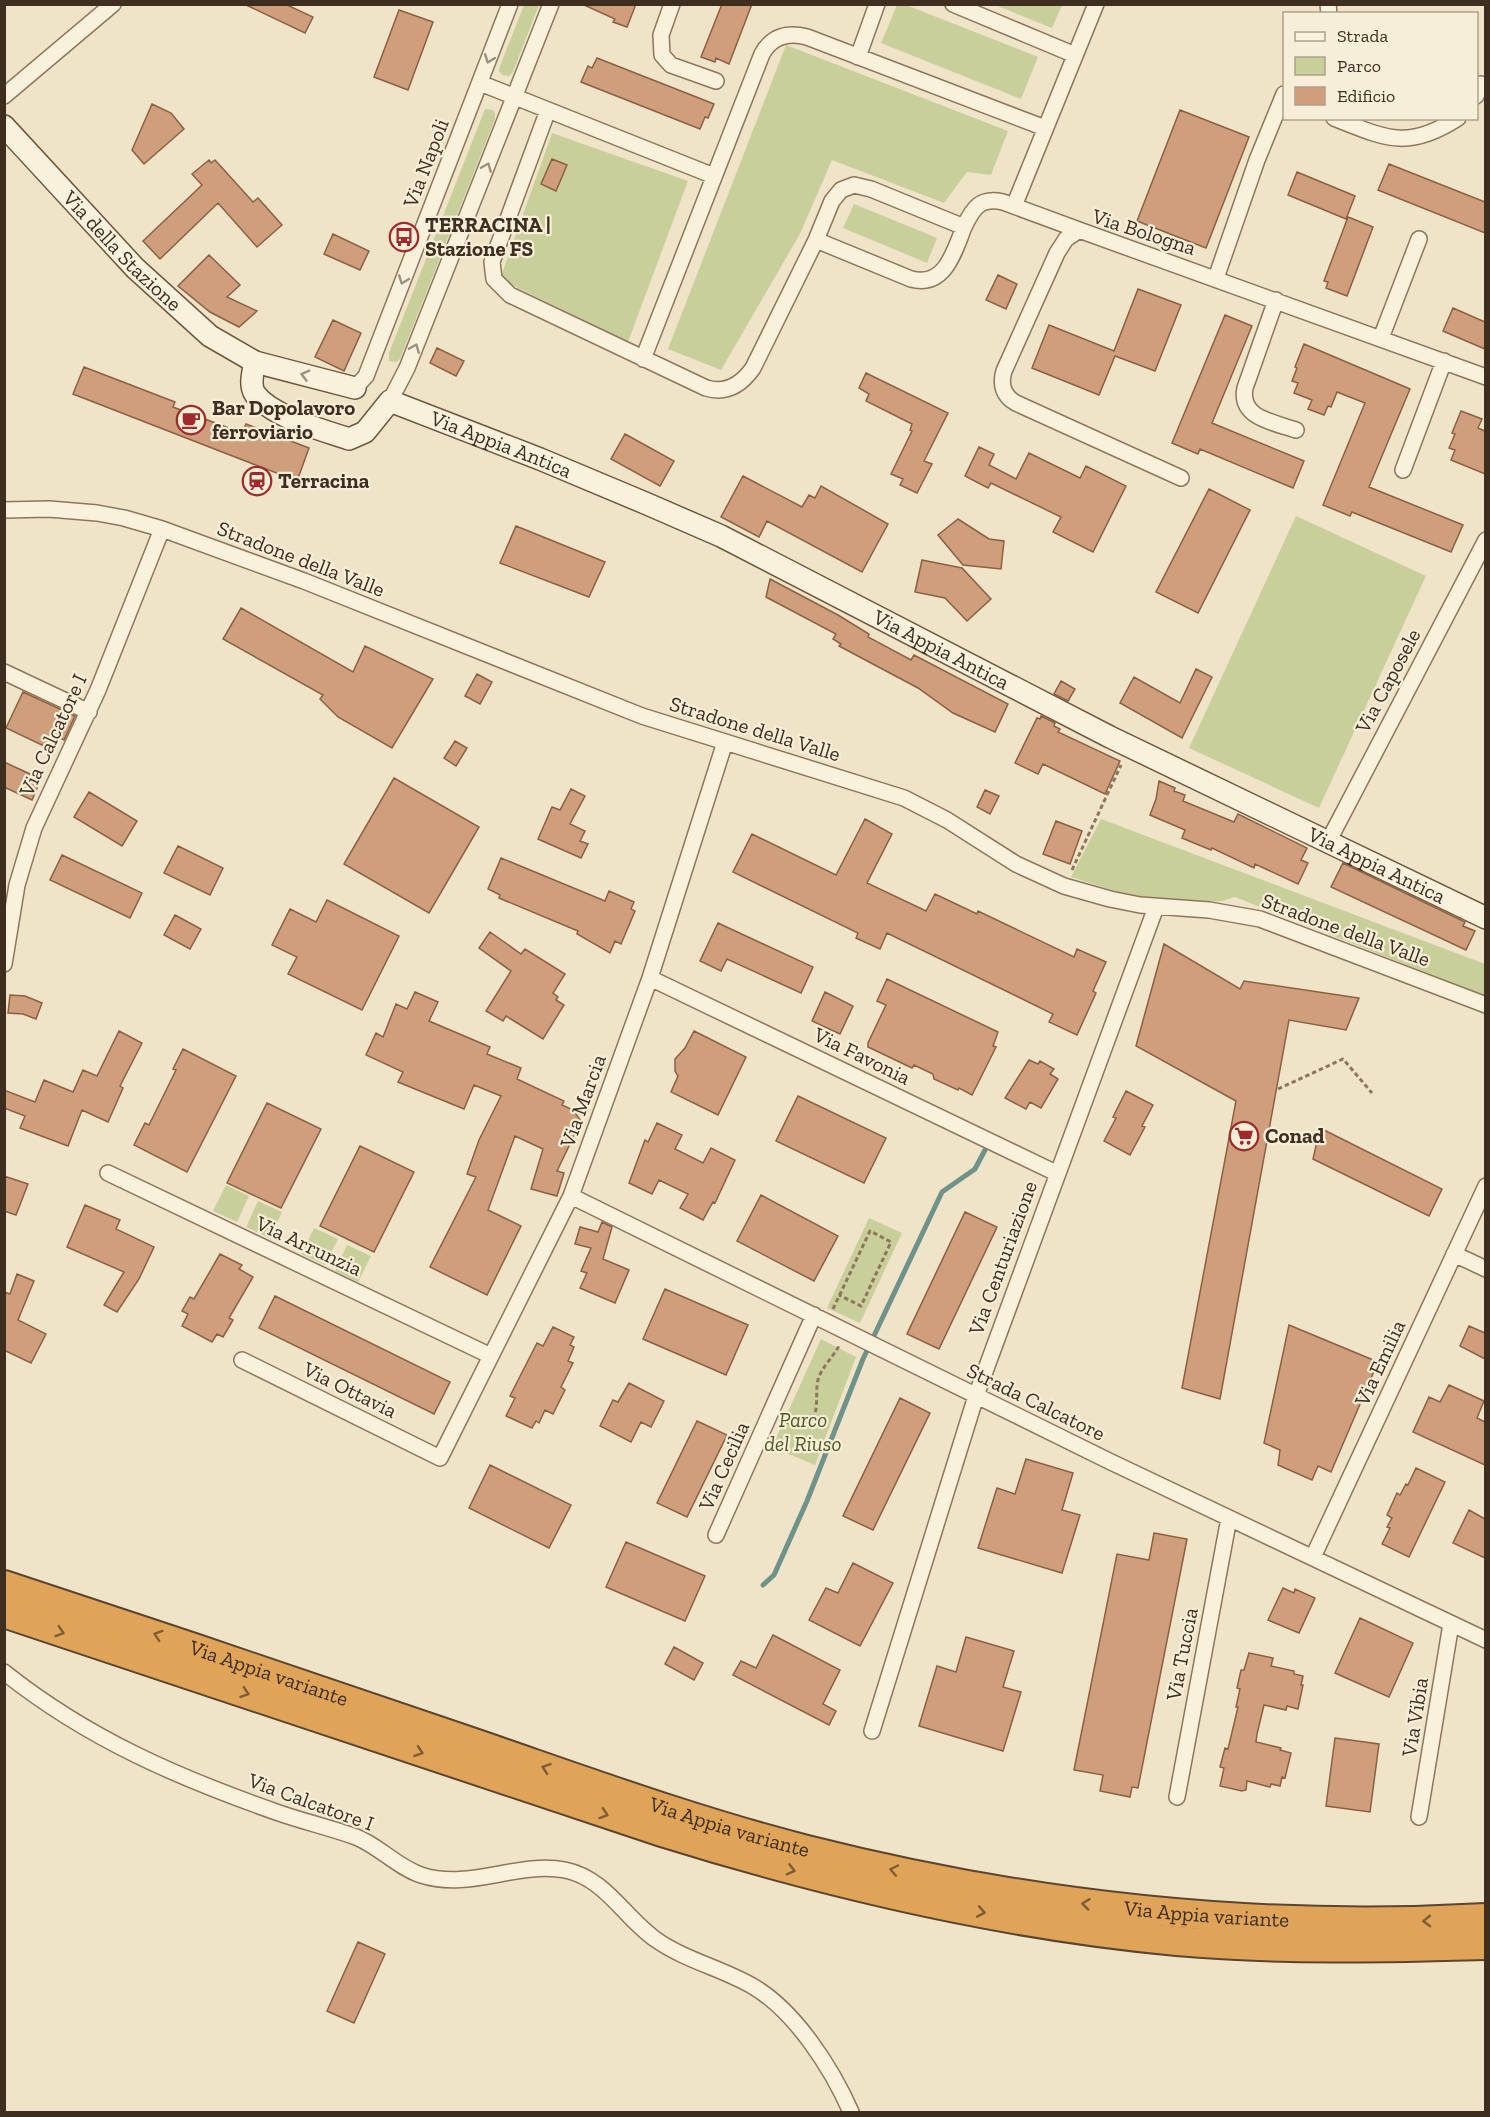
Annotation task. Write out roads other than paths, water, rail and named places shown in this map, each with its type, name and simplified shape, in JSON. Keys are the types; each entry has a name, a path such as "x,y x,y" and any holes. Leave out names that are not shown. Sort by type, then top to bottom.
{"highway":[{"name":"Via Appia variante","path":"4,1585 212,1653 368,1721 588,1809 729,1853 881,1892 967,1910 1107,1932 1211,1943 1285,1947 1485,1945"},
{"name":"Via Appia variante","path":"4,1613 736,1831 842,1858 960,1883 1092,1905 1233,1917 1348,1922 1485,1918"}],"street":[{"path":"4,96 113,4"},
{"name":"Via Napoli","path":"355,388 366,376 510,4"},
{"path":"255,362 252,381 254,393 261,400 288,416 349,439 365,432 390,401 407,368 551,4"},
{"path":"672,4 661,35 662,55 671,65 716,81"},
{"path":"952,4 1075,55"},
{"path":"1014,206 1096,4"},
{"path":"858,57 872,6"},
{"path":"643,358 762,54 774,39 787,35 802,35 1045,128"},
{"path":"480,83 714,176"},
{"path":"1216,278 1261,151 1283,99"},
{"path":"548,110 494,254 492,262 494,279 510,295 714,390 727,389 739,384 753,368 836,194 841,189 854,185 871,189 964,227"},
{"path":"1339,120 1376,135 1402,140 1424,135 1454,120"},
{"name":"Via della Stazione","path":"4,126 135,268 210,336 255,362 355,388"},
{"path":"816,240 911,279 926,280 940,274 945,269 973,210 985,201 997,200 1079,230"},
{"name":"Via Bologna","path":"1181,478 1016,403 1004,390 1002,383 1004,371 1057,253 1066,239 1079,230 1485,377"},
{"path":"1381,338 1419,239"},
{"path":"1276,300 1245,388 1244,400 1245,406 1255,415 1296,430"},
{"path":"1403,470 1444,361"},
{"name":"Via Appia Antica","path":"390,401 540,459 713,532 1129,746 1485,918"},
{"name":"Stradone della Valle","path":"4,510 49,509 97,513 124,518 162,530 304,580 606,702 904,798 947,819 1016,864 1065,886 1110,899 1156,907 1209,910 1260,920 1485,1005"},
{"name":"Via Calcatore I","path":"4,964 13,904 28,843 42,808 89,712 162,530"},
{"name":"Via Caposele","path":"1328,842 1485,540"},
{"path":"4,672 89,712"},
{"name":"Via Marcia","path":"440,1458 571,1196 650,978 725,742"},
{"name":"Via Centuriazione","path":"872,1731 976,1396 1056,1173 1156,907"},
{"name":"Via Favonia","path":"650,978 1056,1173"},
{"name":"Via Arrunzia","path":"108,1173 491,1356"},
{"name":"Via Emilia","path":"1313,1557 1485,1186"},
{"name":"Strada Calcatore","path":"571,1196 976,1396 1485,1640"},
{"path":"1454,1254 1485,1269"},
{"name":"Via Cecilia","path":"716,1535 770,1414 821,1318"},
{"name":"Via Ottavia","path":"242,1360 440,1458"},
{"name":"Via Tuccia","path":"1177,1797 1229,1518"},
{"name":"Via Vibia","path":"1419,1817 1451,1624"},
{"name":"Via Calcatore I","path":"4,1672 59,1712 100,1737 152,1764 250,1803 366,1841 409,1870 422,1875 457,1880 539,1869 560,1869 577,1873 608,1894 635,1923 663,1945 691,1960 754,1987 778,2005 818,2053 851,2112"}],"waterway":[{"path":"763,1585 774,1575 807,1501 863,1359 942,1192 975,1169 985,1150"}],"place":[{"name":"TERRACINA | Stazione FS","path":"404,237"},
{"name":"Bar Dopolavoro ferroviario","path":"191,420"},
{"name":"Terracina","path":"257,481"},
{"name":"Conad","path":"1244,1136"}],"park label":[{"name":"Parco del Riuso","path":"803,1432"}]}
